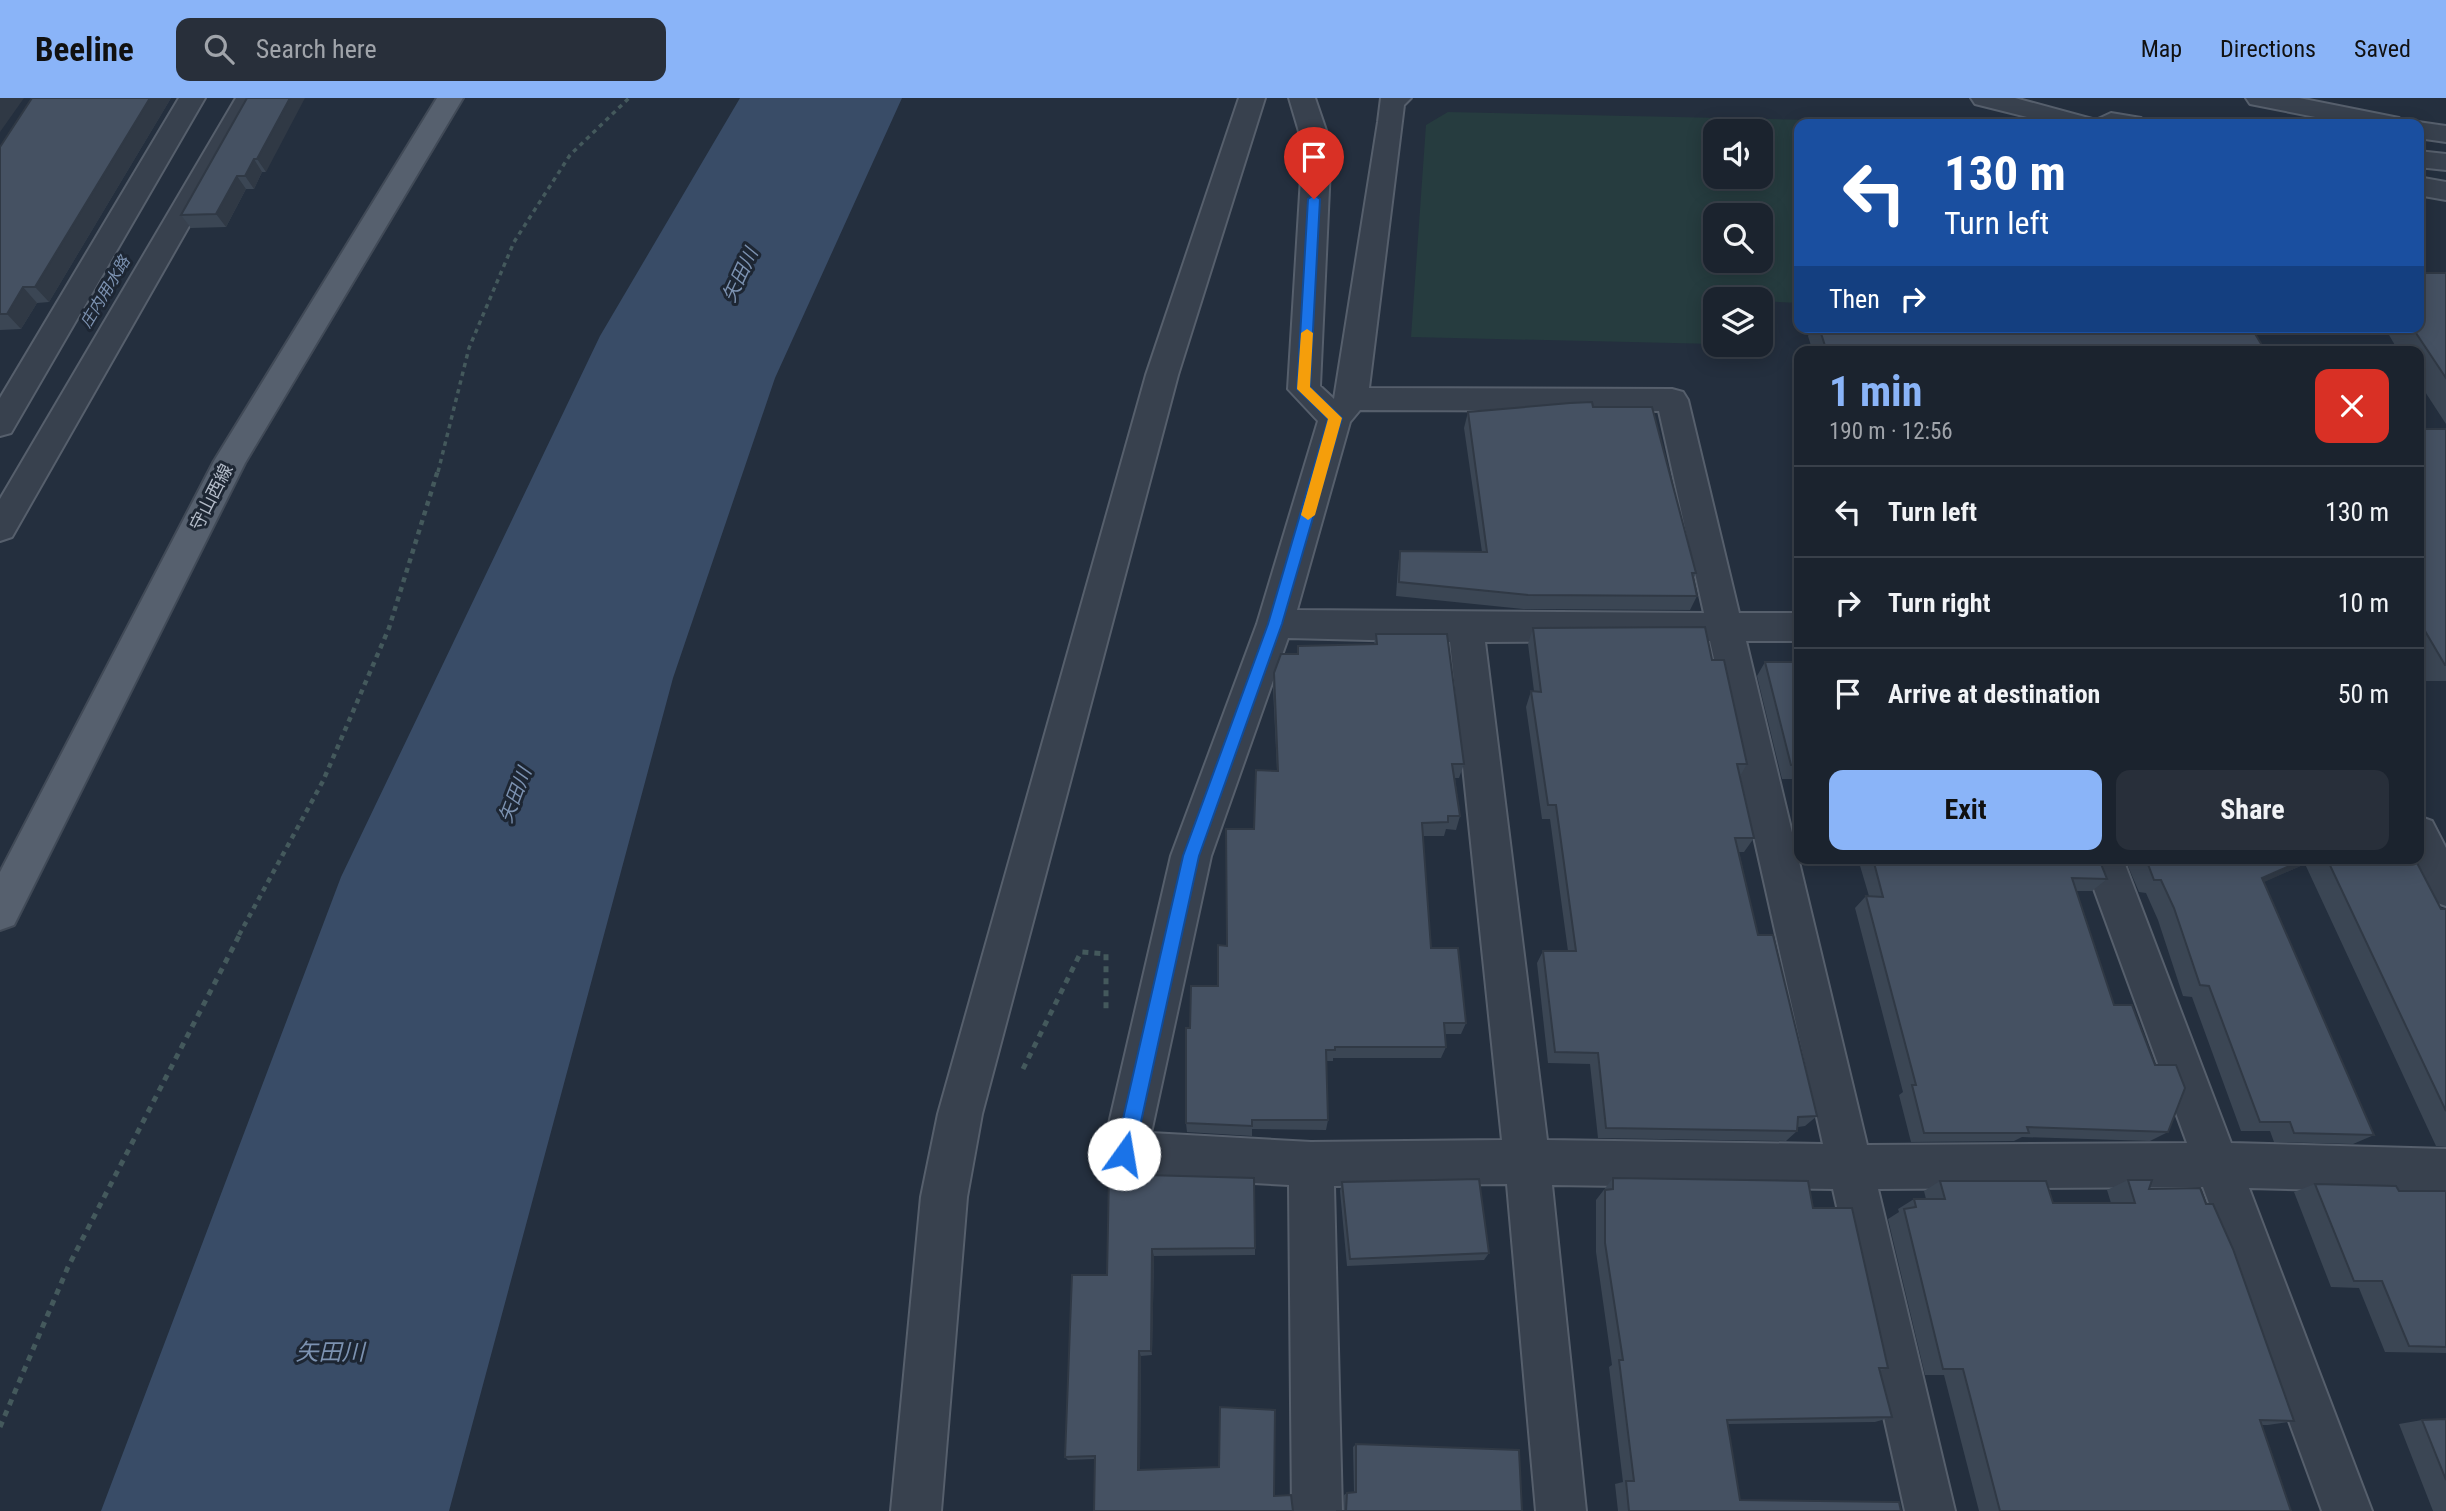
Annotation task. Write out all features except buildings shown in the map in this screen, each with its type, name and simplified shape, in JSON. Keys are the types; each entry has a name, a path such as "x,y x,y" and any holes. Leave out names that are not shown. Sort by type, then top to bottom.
{"main road":[{"name":"守山西線","path":"0,912 230,461 450,98"}],"street":[{"path":"916,1511 944,1197 960,1114 1162,375 1252,98"},
{"path":"1302,98 1317,145 1304,389 1344,408 1672,400 1930,1511"},
{"path":"1398,98 1391,102 1344,408 1275,624 1191,856 1124,1154 1311,1164 1527,1162 1849,1167 2217,1165 2446,1171"},
{"path":"1984,98 2066,119"},
{"path":"2259,98 2365,119"},
{"path":"5,410 188,105 245,104"},
{"path":"0,528 245,104"},
{"path":"2424,131 2446,134"},
{"path":"2424,160 2446,162"},
{"path":"2424,187 2446,191"},
{"path":"2424,200 2446,204"},
{"path":"5,410 72,403"},
{"path":"1275,624 1466,628 1794,627"},
{"path":"1466,628 1527,1162 1561,1511"},
{"path":"2424,825 2446,825"},
{"path":"2424,845 2446,888"},
{"path":"2105,864 2347,1511"},
{"path":"1311,1164 1317,1511"}],"path":[{"path":"0,1427 68,1267 204,1001 334,756 389,628 432,494 469,348 514,242 570,155 629,98"},
{"path":"1017,1082 1081,952 1106,954 1106,1023"}],"green space":[{"path":"1448,112 1765,119 1703,119 1703,189 1773,189 1773,119 1794,120 1794,303 1773,302 1773,287 1703,287 1703,344 1411,337 1426,125"}],"water":[{"name":"矢田川","path":"740,98 902,98 775,378 673,678 449,1511 101,1511 341,877 600,336"}],"slow traffic":[{"path":"1307,333 1304,389 1335,418 1308,515"}],"route":[{"path":"1124,1154 1191,856 1275,624 1335,418 1304,389 1314,199"}],"water label":[{"name":"庄内用水路","path":"105,292"}]}
